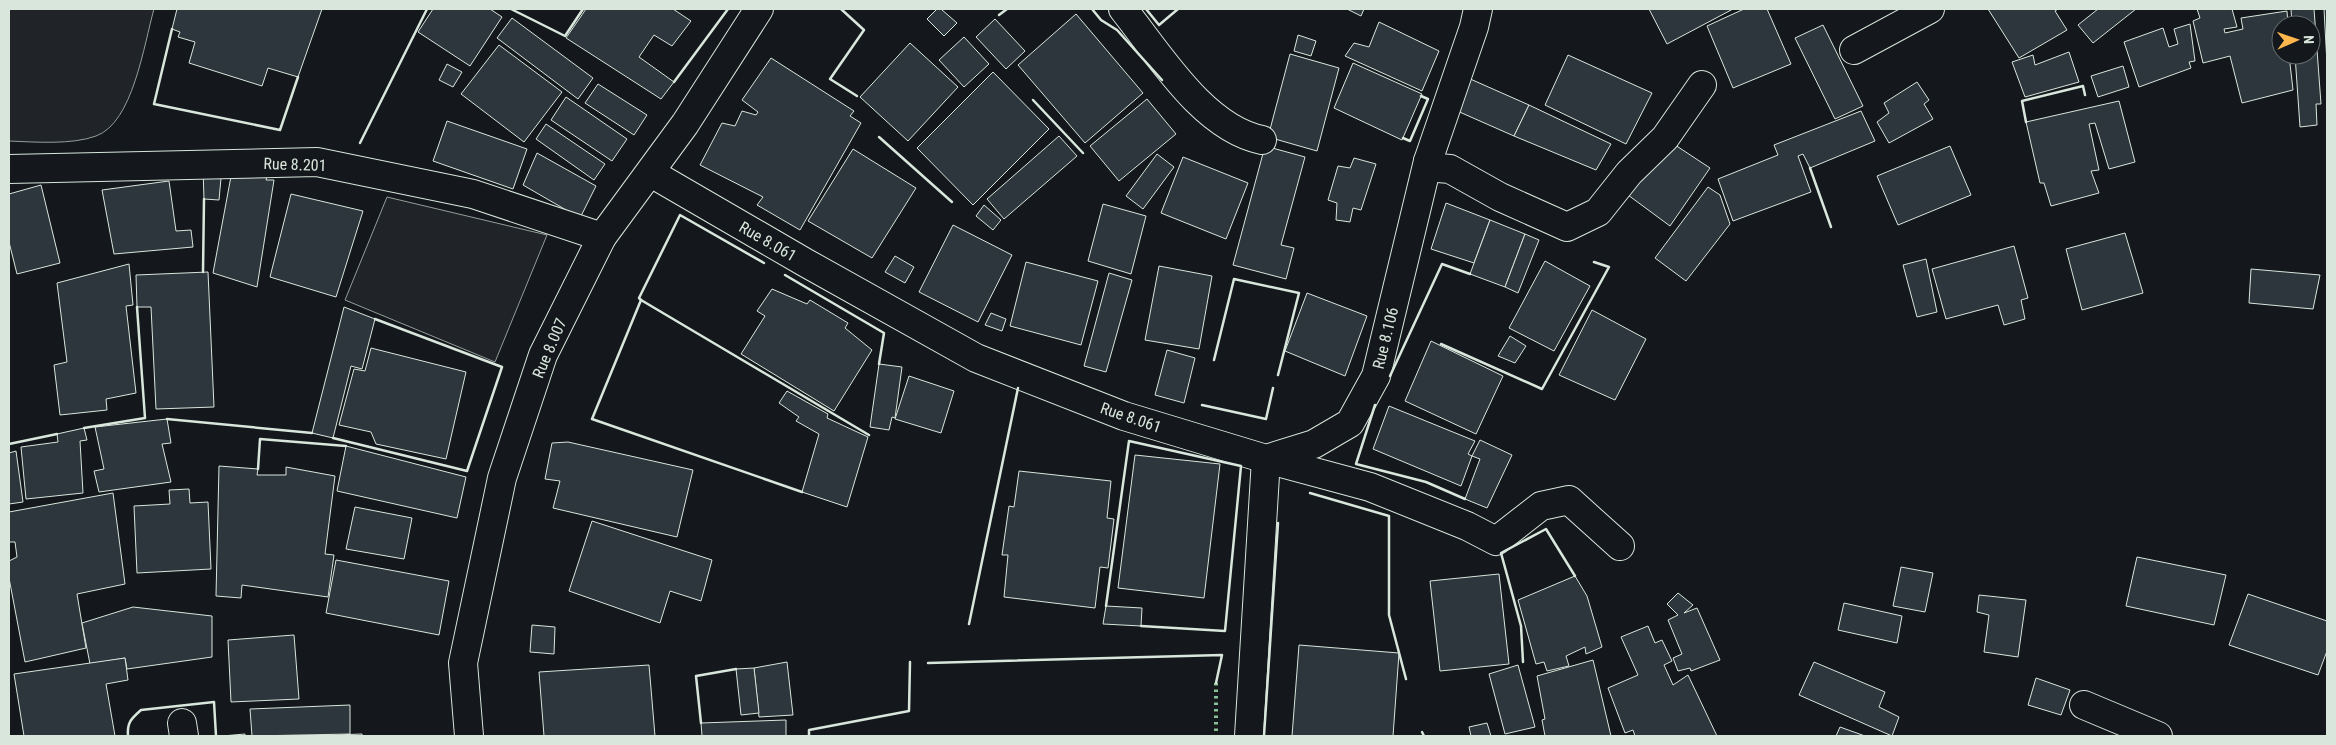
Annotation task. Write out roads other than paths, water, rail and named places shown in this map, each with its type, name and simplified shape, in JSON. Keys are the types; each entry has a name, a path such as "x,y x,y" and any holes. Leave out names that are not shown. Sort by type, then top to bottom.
{"street":[{"name":"Rue 8.007","path":"469,736 463,662 502,478 543,355 602,237 651,172 759,9"},
{"path":"1123,9 1197,102 1219,122 1251,138 1262,140"},
{"name":"Rue 8.106","path":"1266,459 1314,444 1350,423 1376,376 1428,161 1474,27 1478,9"},
{"path":"1854,50 1930,9"},
{"path":"1428,161 1438,168 1450,168 1500,197 1566,227 1598,212 1629,173 1665,138 1702,85"},
{"name":"Rue 8.201","path":"9,169 317,162 473,194 602,237"},
{"name":"Rue 8.061","path":"651,172 806,263 976,358 1124,416 1266,459 1370,487 1467,526 1496,541 1541,506 1569,500 1620,546"},
{"path":"1249,736 1266,459"},
{"path":"2084,705 2158,736"}]}
